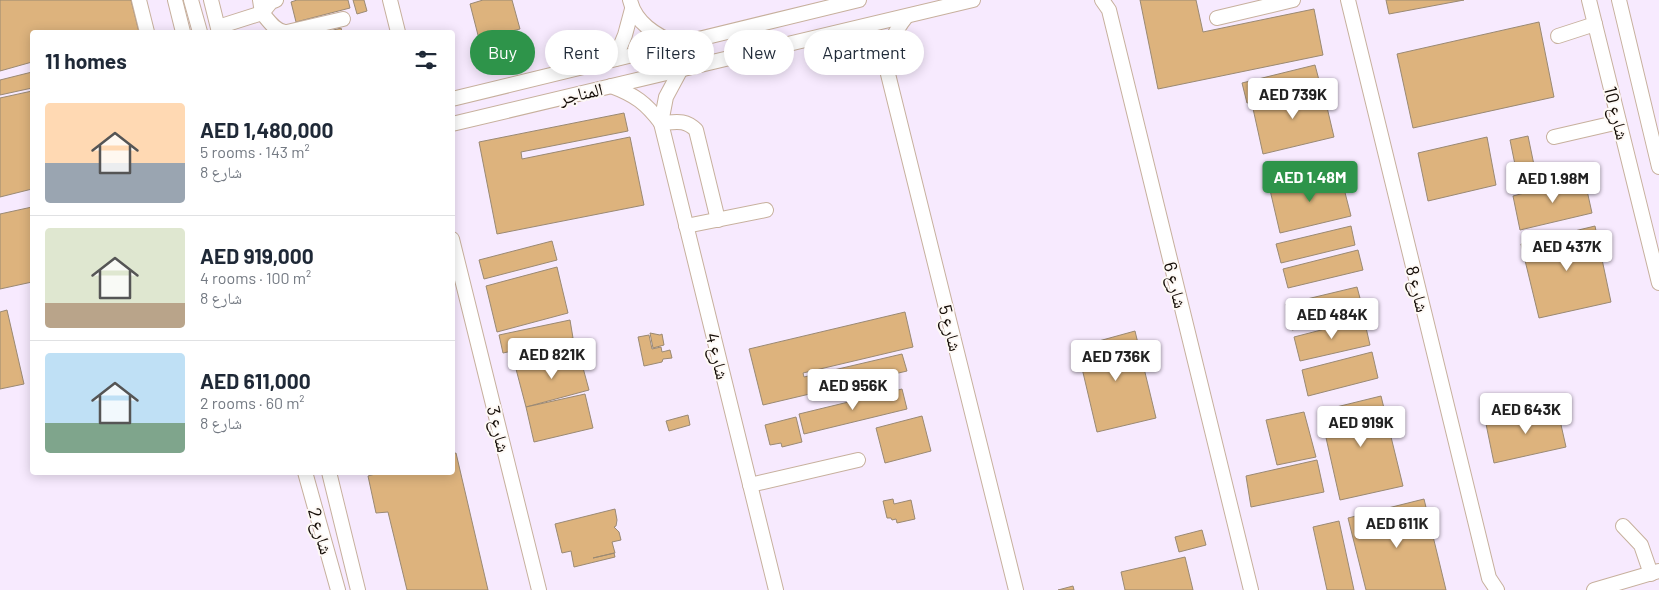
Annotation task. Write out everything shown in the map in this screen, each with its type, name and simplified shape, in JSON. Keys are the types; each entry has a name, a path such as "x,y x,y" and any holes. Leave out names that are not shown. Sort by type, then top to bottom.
{"street":[{"path":"139,0 146,30"},
{"path":"175,0 182,30"},
{"path":"191,0 199,30"},
{"path":"211,0 219,30 261,6 276,0"},
{"path":"390,0 398,30"},
{"name":"المناجر","path":"714,35 859,0"},
{"name":"المناجر","path":"850,30 973,0"},
{"path":"1217,18 1293,0"},
{"name":"شارع 8","path":"1348,0 1488,584 1497,590"},
{"name":"شارع 10","path":"1589,0 1659,283"},
{"name":"شارع 10","path":"1619,0 1653,116 1659,167"},
{"name":"شارع 6","path":"1107,3 1251,590"},
{"path":"631,4 640,20 651,30"},
{"path":"618,52 626,35 631,4"},
{"path":"261,6 273,26 278,30"},
{"name":"شارع 5","path":"897,30 906,17"},
{"path":"295,30 343,19"},
{"path":"1558,36 1595,24"},
{"name":"المناجر","path":"714,63 804,41"},
{"name":"المناجر","path":"455,99 550,75"},
{"name":"المناجر","path":"458,123 662,75"},
{"name":"شارع 4","path":"661,123 666,97 678,75"},
{"name":"شارع 5","path":"888,75 1016,590"},
{"name":"شارع 4","path":"611,86 629,93 642,101 661,123 776,590"},
{"path":"661,123 681,122 690,124 696,130 718,220"},
{"path":"1554,137 1619,122"},
{"path":"686,226 766,210"},
{"name":"شارع 3","path":"455,251 539,590"},
{"path":"750,485 858,460"},
{"name":"شارع 2","path":"306,475 334,589"},
{"name":"شارع 2","path":"329,475 358,590"},
{"path":"1594,590 1655,573 1641,545 1623,526"}],"shaded area":[{"path":"0,0 1659,0 1659,590 0,590"}],"building":[{"path":"0,0 131,0 138,30 30,30 30,63 0,71"},
{"path":"297,0 348,0 350,8 296,22 291,2"},
{"path":"353,0 364,0 367,11 357,14"},
{"path":"483,0 512,0 520,29 477,30 470,4"},
{"path":"1140,0 1196,0 1203,32 1314,9 1323,55 1158,89"},
{"path":"1386,0 1464,0 1389,14"},
{"path":"1539,22 1554,97 1413,128 1397,54"},
{"path":"1315,65 1320,84 1247,103 1242,83"},
{"path":"30,72 30,88 0,95 0,80"},
{"path":"1322,86 1334,137 1263,154 1252,104"},
{"path":"30,91 30,190 0,197 0,98"},
{"path":"624,113 628,131 521,152 522,159 630,137 644,205 497,234 479,142"},
{"path":"1528,136 1539,189 1521,194 1510,140"},
{"path":"1487,137 1496,185 1428,201 1418,153"},
{"path":"1340,173 1351,216 1280,233 1270,190"},
{"path":"1584,177 1592,213 1520,230 1513,196"},
{"path":"30,207 30,282 0,289 0,214"},
{"path":"1351,226 1355,245 1281,263 1276,244"},
{"path":"1595,226 1611,302 1539,318 1521,244"},
{"path":"552,241 557,260 484,279 479,260"},
{"path":"1358,250 1363,270 1288,288 1283,269"},
{"path":"557,267 568,313 497,332 486,286"},
{"path":"1357,287 1364,313 1292,330 1286,304"},
{"path":"7,310 24,384 0,389 0,312"},
{"path":"905,312 913,347 803,373 804,377 902,354 907,371 763,405 749,349"},
{"path":"1364,319 1370,345 1300,361 1294,337"},
{"path":"570,320 573,338 503,353 499,335"},
{"path":"1135,331 1156,418 1097,432 1077,347"},
{"path":"650,333 662,334 664,345 653,348"},
{"path":"649,335 652,349 661,347 662,352 670,350 672,358 663,359 662,362 644,366 638,337"},
{"path":"1372,352 1378,378 1308,396 1302,370"},
{"path":"579,353 589,390 526,407 516,369"},
{"path":"902,389 907,409 804,434 799,414"},
{"path":"585,394 593,428 534,442 526,407"},
{"path":"1381,396 1403,486 1340,500 1320,411"},
{"path":"1557,407 1566,447 1494,463 1486,424"},
{"path":"1304,412 1316,457 1277,465 1266,420"},
{"path":"688,415 690,425 669,431 666,421"},
{"path":"922,416 931,451 885,463 876,428"},
{"path":"796,417 802,442 782,447 781,443 770,445 765,425"},
{"path":"455,453 488,590 407,590 388,512 376,513 368,476 455,475"},
{"path":"1317,460 1324,492 1251,507 1246,476"},
{"path":"893,499 894,504 911,500 915,519 897,523 896,519 887,518 883,501"},
{"path":"1424,499 1446,590 1366,590 1348,518"},
{"path":"615,509 617,520 614,527 619,532 621,540 612,542 615,557 574,567 571,551 562,553 555,524"},
{"path":"1339,521 1354,590 1327,590 1313,527"},
{"path":"1202,530 1206,545 1179,552 1175,537"},
{"path":"1185,557 1193,590 1125,590 1121,572"},
{"path":"1073,586 1074,590 1058,590"}]}
